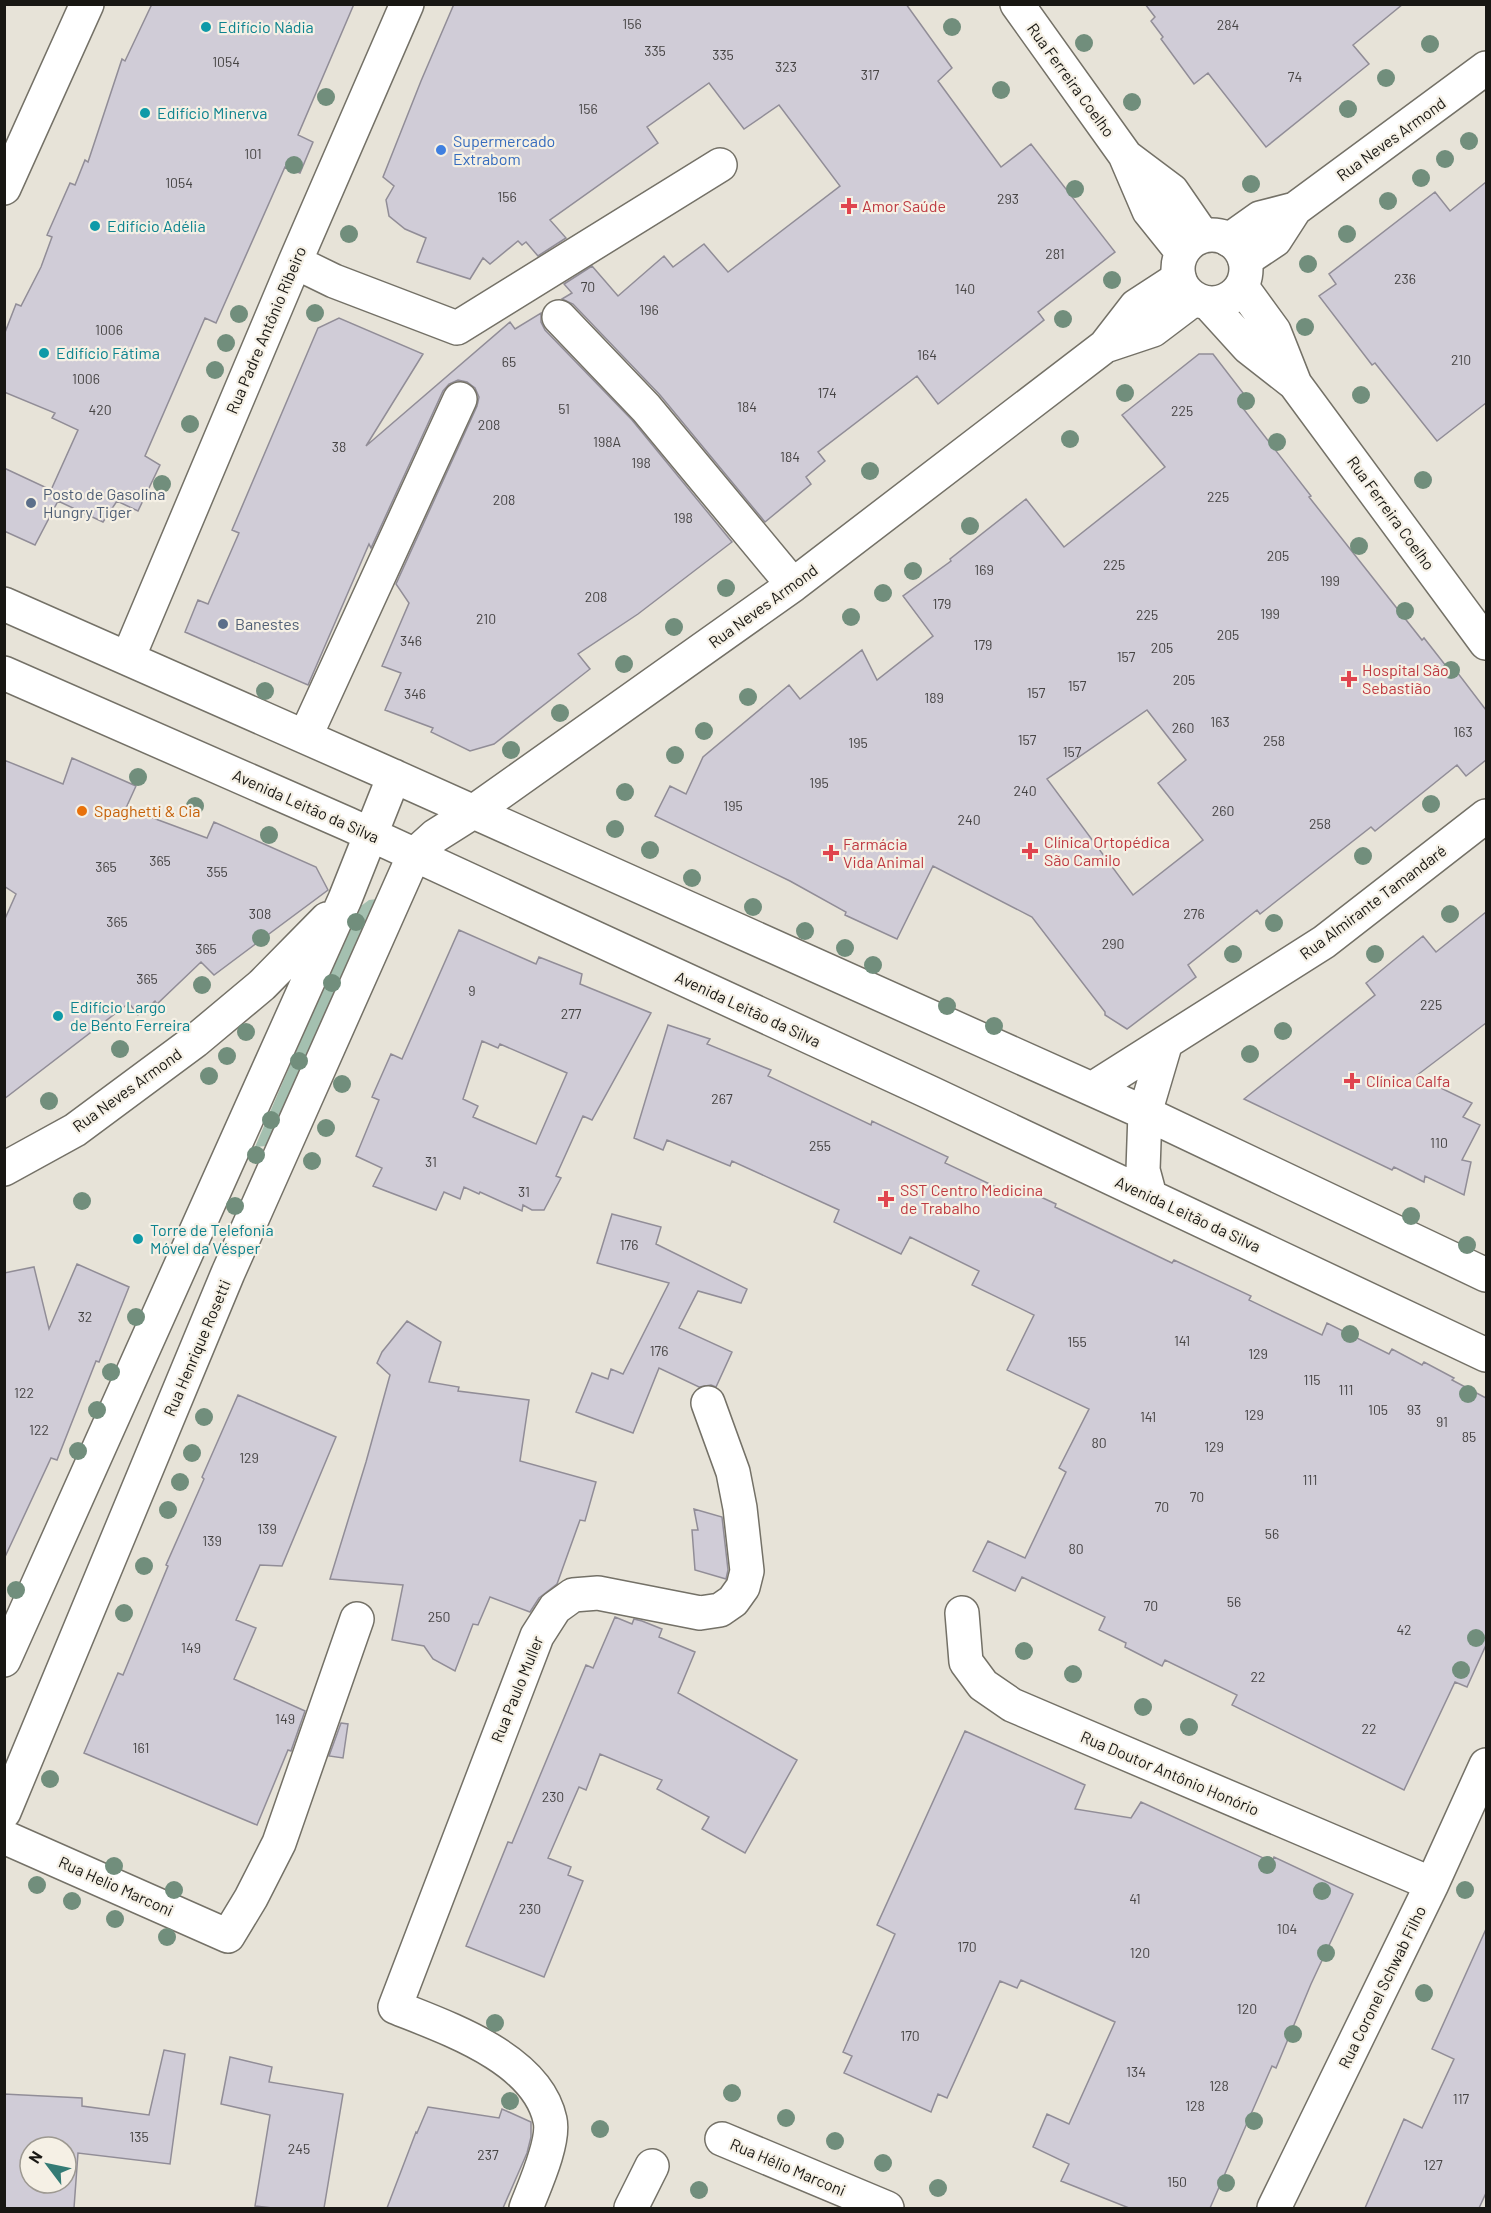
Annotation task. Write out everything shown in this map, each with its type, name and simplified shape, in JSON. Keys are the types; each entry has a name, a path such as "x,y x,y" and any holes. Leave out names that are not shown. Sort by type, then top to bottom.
{"street":[{"path":"4,188 87,4"},
{"name":"Rua Padre Antônio Ribeiro","path":"128,658 407,4"},
{"name":"Rua Ferreira Coelho","path":"1017,4 1125,155 1172,191 1248,347 1295,384 1486,643"},
{"name":"Rua Neves Armond","path":"414,855 435,836 473,813 793,585 1105,346 1136,306 1210,269 1260,218 1295,209 1486,68"},
{"path":"295,262 334,281 457,328 720,165"},
{"path":"559,317 646,408 793,585"},
{"path":"305,737 460,399"},
{"path":"4,604 1092,1089 1486,1275"},
{"name":"Avenida Leitão da Silva","path":"4,673 369,834 931,1093 1486,1355"},
{"path":"4,1660 345,899 393,776"},
{"name":"Rua Almirante Tamandaré","path":"1092,1089 1324,942 1486,816"},
{"name":"Rua Henrique Rosetti","path":"4,1812 228,1272 414,855"},
{"name":"Rua Neves Armond","path":"4,1169 75,1130 195,1041 262,985 345,899"},
{"path":"1150,1196 1143,1170 1145,1113 1166,1042"},
{"name":"Rua Paulo Muller","path":"526,2208 547,2150 550,2121 537,2088 514,2067 465,2036 395,2007 537,1636 555,1608 573,1595 598,1593 700,1613 720,1610 733,1601 743,1587 747,1570 740,1508 733,1472 708,1403"},
{"name":"Rua Doutor Antônio Honório","path":"962,1613 966,1662 983,1685 1012,1705 1432,1884"},
{"name":"Rua Helio Marconi","path":"4,1837 228,1936 251,1898 279,1843 357,1619"},
{"name":"Rua Coronel Schwab Filho","path":"1274,2208 1432,1884 1486,1765"},
{"name":"Rua Hélio Marconi","path":"722,2139 887,2208"},
{"path":"631,2208 652,2166"}],"green space":[{"path":"377,899 279,1145 255,1147 357,909 369,900"}],"building":[{"path":"152,4 354,4 298,135 313,142 300,173 285,167 216,323 205,318 145,456 160,465 138,511 117,501 103,522 58,501 35,545 4,531 4,468 51,490 78,430 52,418 55,413 4,392 4,335 16,304 21,306 41,267 52,237 47,235 70,183 75,185 85,160 88,162 122,59 125,61"},
{"path":"454,4 906,4 952,68 938,81 1001,167 1031,144 1115,252 1038,312 1044,320 938,404 917,376 818,452 825,461 806,477 811,484 765,522 660,395 573,304 562,299 572,293 564,284 592,266 618,296 664,256 673,267 704,244 728,272 840,186 779,105 744,129 709,83 647,127 658,143 550,220 566,238 538,256 526,242 522,245 518,241 490,264 483,258 470,279 417,262 426,238 405,229 389,216 386,200 394,186 383,177"},
{"path":"1145,4 1403,4 1353,45 1369,64 1266,147 1208,73 1194,84 1161,39 1163,37 1151,21 1155,17"},
{"path":"1486,182 1486,403 1437,441 1375,363 1372,365 1319,296 1336,284 1329,274 1435,192 1450,211"},
{"path":"541,313 541,322 545,330 632,420 732,542 638,614 578,654 590,669 494,744 470,751 431,732 433,728 385,710 401,673 382,666 409,603 396,584 477,406 479,397 475,388 467,382 458,380 449,384 443,391 371,548 369,544 308,685 185,632 198,600 208,604 239,533 232,530 318,328 339,318 423,354 366,446 510,322 515,329"},
{"path":"1199,354 1213,354 1250,402 1242,407 1311,496 1309,497 1422,640 1424,638 1453,675 1457,672 1486,710 1486,760 1466,776 1457,765 1375,831 1371,827 1260,914 1257,910 1188,965 1196,977 1127,1029 1105,1015 1032,917 933,866 897,939 845,915 846,912 790,881 655,816 670,786 686,794 703,757 789,685 800,699 862,650 877,680 933,636 903,596 951,561 950,559 1026,499 1064,547 1165,467 1122,415","holes":["1147,710 1186,760 1158,783 1203,840 1133,895 1047,779"]},
{"path":"72,758 136,786 126,808 207,838 214,822 316,867 328,890 214,975 201,962 157,1004 155,1001 138,1015 129,1003 4,1099 4,921 16,894 4,886 4,760 63,784"},
{"path":"1486,912 1486,1023 1416,1076 1472,1103 1463,1117 1480,1125 1462,1160 1471,1162 1464,1195 1425,1176 1424,1182 1394,1167 1392,1170 1244,1099 1375,995 1366,983 1423,936 1436,952"},
{"path":"459,930 536,964 539,957 582,974 580,984 651,1013 592,1120 583,1116 556,1176 561,1178 544,1210 532,1210 523,1205 522,1211 464,1187 460,1199 444,1192 436,1210 373,1186 382,1168 356,1156 379,1100 372,1097 391,1054 402,1059","holes":["482,1041 498,1048 500,1044 567,1073 536,1144 473,1117 478,1106 463,1099"]},
{"path":"668,1025 710,1039 707,1044 771,1070 768,1076 871,1125 872,1121 948,1157 945,1163 1015,1196 1019,1187 1056,1204 1055,1207 1172,1263 1174,1260 1251,1296 1249,1300 1322,1335 1327,1323 1389,1354 1392,1349 1422,1365 1424,1362 1486,1398 1486,1645 1467,1687 1455,1682 1404,1790 1232,1705 1237,1695 1165,1660 1162,1666 1125,1647 1126,1643 1099,1630 1105,1617 1022,1577 1015,1591 973,1571 988,1541 1025,1558 1066,1472 1059,1468 1089,1409 1007,1370 1034,1315 972,1285 979,1271 910,1237 901,1254 834,1222 839,1210 732,1161 730,1166 667,1140 663,1150 634,1138"},
{"path":"612,1214 661,1227 656,1244 747,1289 741,1303 698,1291 679,1328 732,1352 716,1387 711,1385 699,1387 659,1368 633,1433 576,1412 592,1373 608,1379 611,1369 623,1374 669,1283 597,1263"},
{"path":"77,1264 129,1287 99,1362 96,1361 57,1460 51,1458 4,1559 4,1273 34,1267 49,1329"},
{"path":"407,1321 441,1342 429,1382 459,1387 458,1391 529,1400 520,1461 596,1482 585,1521 580,1520 557,1584 539,1598 530,1612 490,1597 478,1625 473,1624 455,1671 433,1659 424,1646 392,1640 403,1585 330,1579 390,1375 377,1363 382,1352"},
{"path":"238,1395 336,1437 282,1566 260,1565 236,1620 256,1628 234,1679 305,1711 291,1751 288,1750 257,1825 84,1753 118,1673 123,1675 168,1566 166,1565 204,1479 202,1477"},
{"path":"694,1509 722,1517 728,1570 726,1579 695,1570 692,1530 698,1530"},
{"path":"615,1617 632,1624 634,1619 642,1621 662,1629 659,1637 695,1652 678,1693 797,1760 745,1853 702,1829 709,1817 657,1789 662,1780 600,1754 586,1790 579,1787 548,1858 571,1867 568,1875 583,1881 544,1977 466,1946 508,1842 512,1843 586,1665 593,1668"},
{"path":"341,1723 348,1724 343,1758 329,1756"},
{"path":"965,1731 1085,1785 1075,1809 1131,1818 1141,1802 1272,1862 1274,1857 1353,1894 1311,1984 1276,2068 1272,2066 1210,2208 1129,2208 1061,2181 1069,2164 1033,2147 1047,2114 1069,2124 1115,2022 1021,1980 1017,1988 1000,1981 947,2098 938,2094 931,2112 844,2073 852,2056 843,2052 895,1934 877,1925"},
{"path":"1486,1929 1486,2193 1479,2208 1365,2208 1404,2119 1422,2128 1454,2059 1432,2049"},
{"path":"164,2050 185,2054 170,2164 78,2153 78,2135 18,2135 18,2195 75,2195 74,2208 4,2208 4,2094 82,2098 82,2106 149,2115"},
{"path":"230,2057 272,2067 269,2082 343,2094 324,2208 255,2206 270,2115 221,2104"},
{"path":"428,2107 499,2118 502,2109 531,2122 531,2137 527,2153 503,2208 387,2208"}],"place":[{"name":"Edifício Nádia","path":"206,27"},
{"name":"Edifício Minerva","path":"145,113"},
{"name":"Supermercado Extrabom","path":"441,150"},
{"name":"Amor Saúde","path":"849,206"},
{"name":"Edifício Adélia","path":"95,226"},
{"name":"Edifício Fátima","path":"44,353"},
{"name":"Posto de Gasolina Hungry Tiger","path":"31,503"},
{"name":"Banestes","path":"223,624"},
{"name":"Hospital São Sebastião","path":"1349,679"},
{"name":"Spaghetti & Cia","path":"82,811"},
{"name":"Clínica Ortopédica São Camilo","path":"1030,851"},
{"name":"Farmácia Vida Animal","path":"831,853"},
{"name":"Edifício Largo de Bento Ferreira","path":"58,1016"},
{"name":"Clínica Calfa","path":"1352,1081"},
{"name":"SST Centro Medicina de Trabalho","path":"886,1199"},
{"name":"Torre de Telefonia Móvel da Vésper","path":"138,1239"}]}
